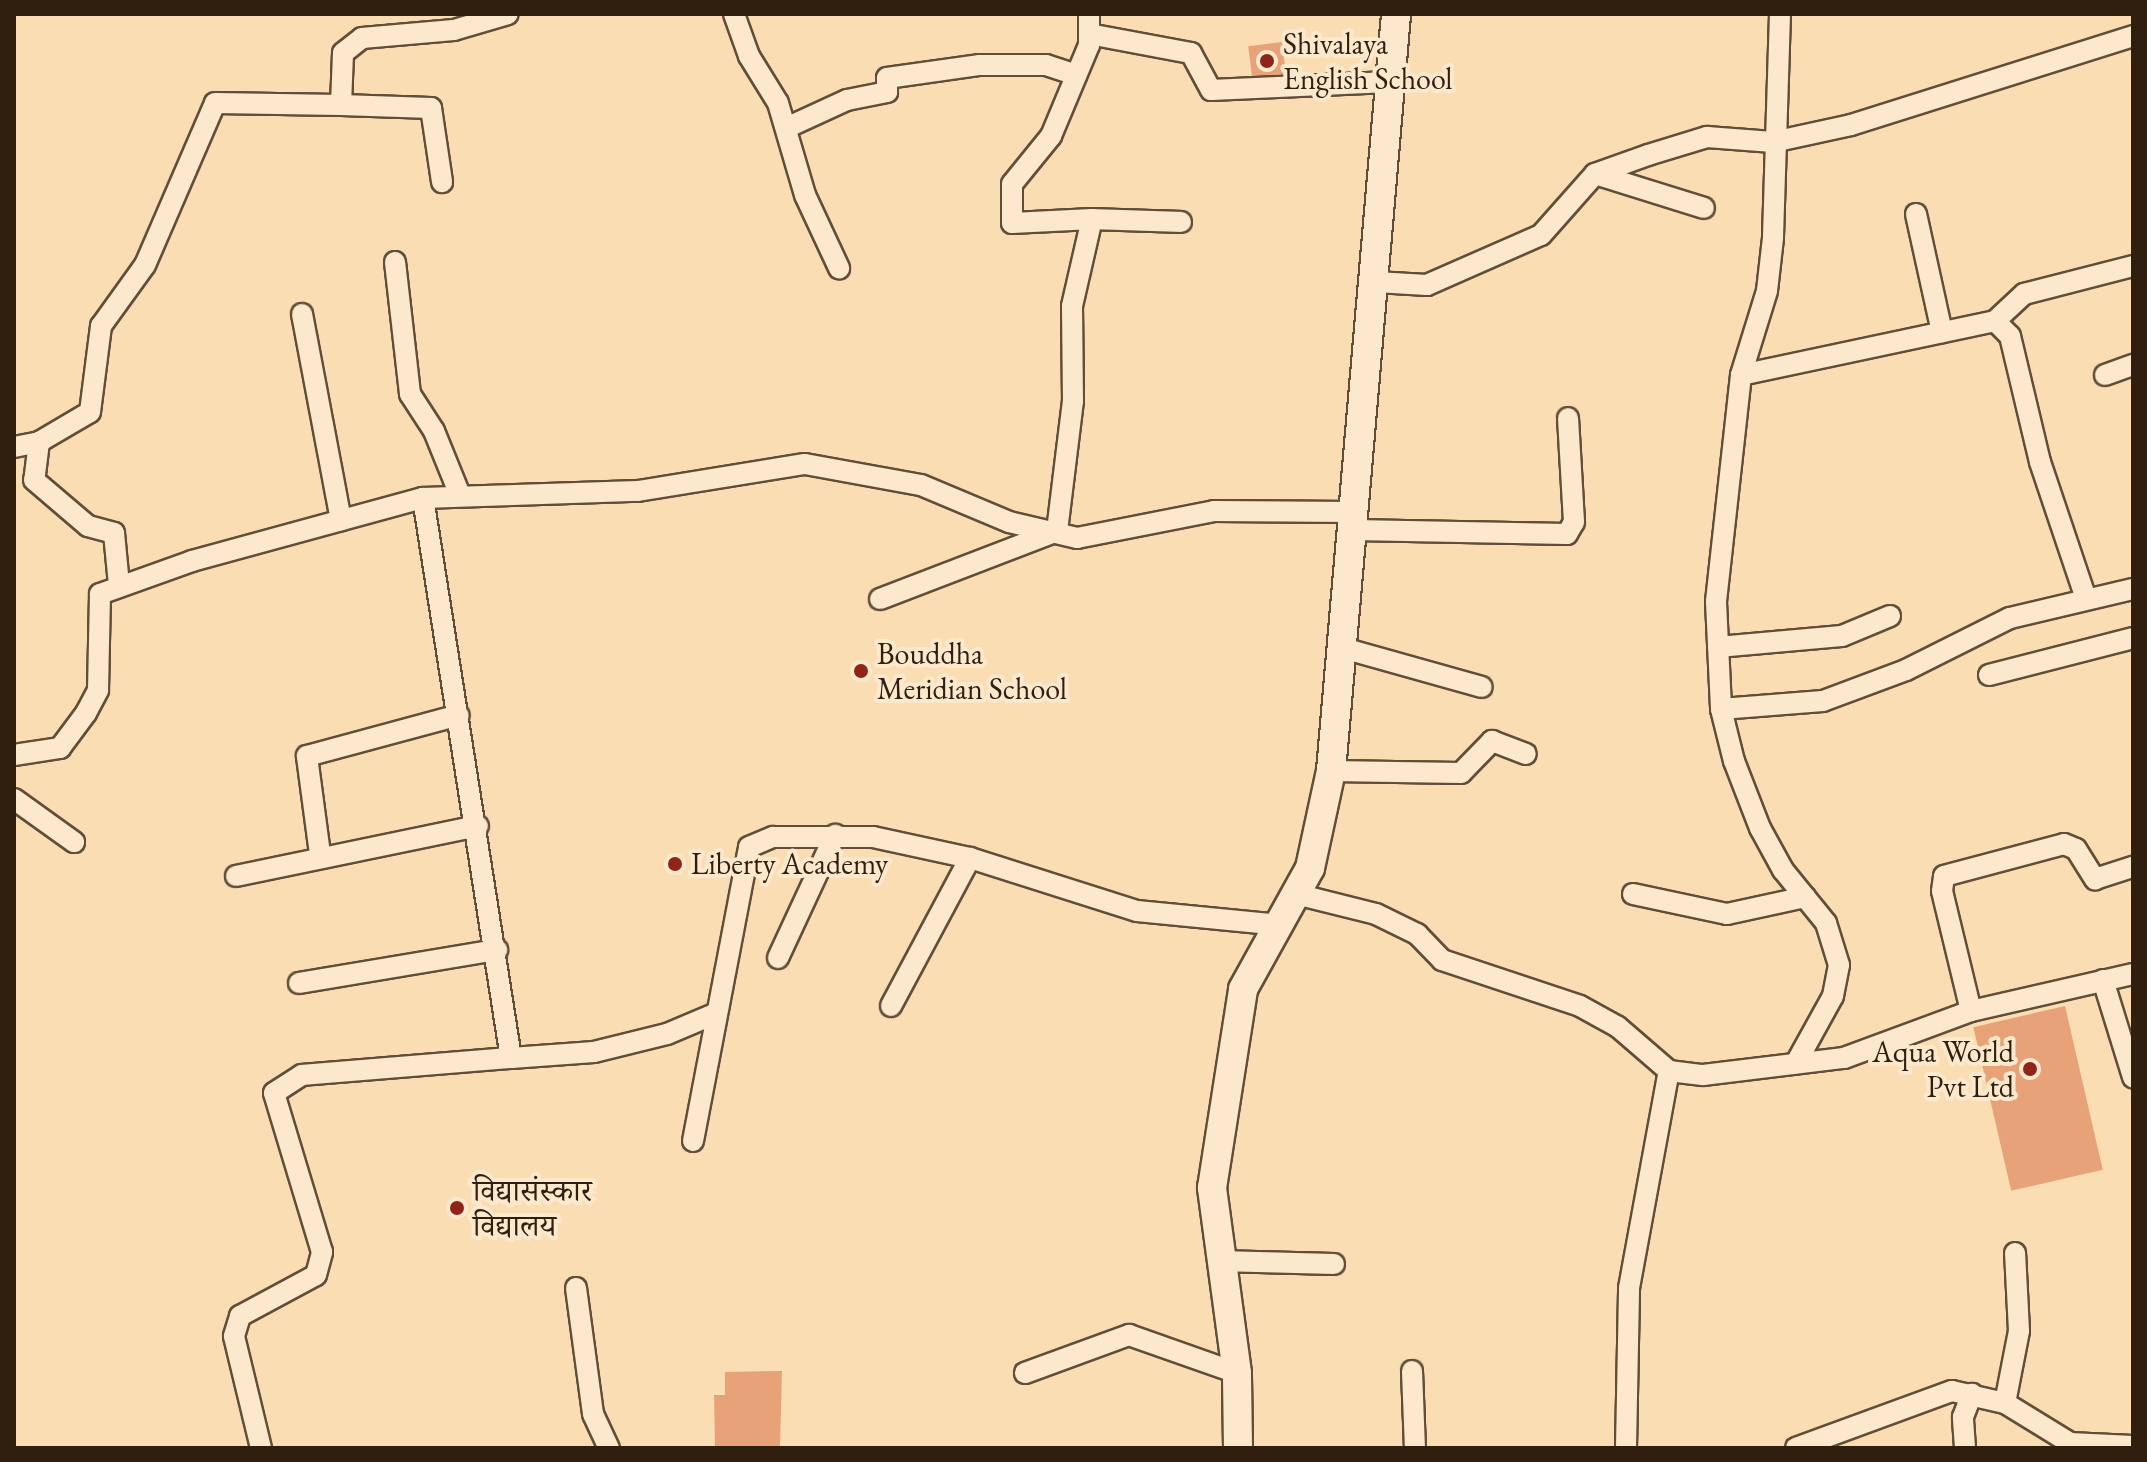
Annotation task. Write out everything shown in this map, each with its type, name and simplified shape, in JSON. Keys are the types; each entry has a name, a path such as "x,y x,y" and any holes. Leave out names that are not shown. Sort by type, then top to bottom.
{"main road":[{"path":"1238,1448 1237,1373 1219,1261 1212,1188 1230,1046 1243,989 1310,868 1331,771 1376,282 1396,14"}],"street":[{"path":"341,105 343,53 362,38 454,30 508,14"},
{"path":"734,14 786,128 805,195 839,268"},
{"path":"1780,14 1773,142 1776,192 1767,291 1741,375 1716,602 1721,709 1760,828 1805,897 1826,923 1839,965 1833,996 1796,1063"},
{"path":"1181,222 1092,219 1012,223 1012,184 1051,136 1076,75 1089,24 1191,53 1211,90 1389,82"},
{"path":"1376,282 1427,285 1541,235 1595,174 1707,137 1773,142 1946,99 2133,36"},
{"path":"786,128 847,100 887,92 887,78 980,65 1046,65 1076,75"},
{"path":"14,447 39,442 90,412 101,326 145,265 215,103 431,108 442,182"},
{"path":"1595,174 1704,208"},
{"path":"1916,214 1942,332"},
{"path":"1057,531 1073,401 1072,306 1092,219"},
{"path":"395,262 410,394 434,431 460,495"},
{"path":"1741,375 1995,321 2024,294 2133,266"},
{"path":"302,314 341,520"},
{"path":"1995,321 2010,336 2040,462 2085,596"},
{"path":"2105,375 2133,365"},
{"path":"15,759 60,748 86,713 98,690 100,594 119,585 423,498 638,491 805,464 921,485 1009,522 1077,538 1214,511 1567,534 1574,522 1568,418"},
{"path":"39,442 34,480 88,526 114,533 119,585"},
{"path":"423,498 478,826 511,1058"},
{"path":"880,599 1057,531"},
{"path":"1721,709 1823,701 1906,670 2010,618 2085,596 2133,589"},
{"path":"1718,647 1842,636 1890,616"},
{"path":"1989,675 2133,638"},
{"path":"1343,648 1482,687"},
{"path":"320,854 307,756 459,715"},
{"path":"1331,771 1461,773 1492,741 1526,754"},
{"path":"14,799 74,842"},
{"path":"236,876 320,854 478,826"},
{"path":"778,958 835,835"},
{"path":"693,1141 749,847 773,837 835,835 970,858 1137,911 1280,925"},
{"path":"1971,1011 1942,891 1944,876 2064,844 2076,849 2095,879 2133,867"},
{"path":"891,1006 970,858"},
{"path":"1296,894 1376,914 1417,934 1442,960 1580,1006 1618,1027 1669,1071 1719,1074 1844,1058 1971,1011 2133,974"},
{"path":"1633,894 1727,914 1805,897"},
{"path":"299,983 497,950"},
{"path":"2103,980 2133,1077"},
{"path":"261,1448 234,1336 240,1316 316,1275 322,1252 274,1093 302,1075 594,1052 667,1034 717,1013"},
{"path":"1626,1448 1629,1288 1669,1071"},
{"path":"2005,1403 2019,1331 2015,1253"},
{"path":"1219,1261 1334,1264"},
{"path":"576,1288 593,1414 609,1448"},
{"path":"1025,1373 1129,1335 1237,1373"},
{"path":"1412,1371 1415,1448"},
{"path":"1796,1448 1952,1391 2005,1403 2070,1443 2133,1446"},
{"path":"1965,1448 1963,1417 1972,1394"}],"building":[{"name":"Shivalaya English School","path":"1282,42 1286,74 1252,78 1248,46"},
{"name":"Aqua World Pvt Ltd","path":"2065,1006 2103,1170 2011,1191 1973,1027"},
{"path":"782,1371 780,1448 715,1448 714,1395 725,1395 725,1372"}],"place":[{"name":"Shivalaya English School","path":"1267,61"},
{"name":"Bouddha Meridian School","path":"861,671"},
{"name":"Liberty Academy","path":"675,864"},
{"name":"Aqua World Pvt Ltd","path":"2030,1069"},
{"name":"विद्यासंस्कार विद्यालय","path":"457,1208"}]}
